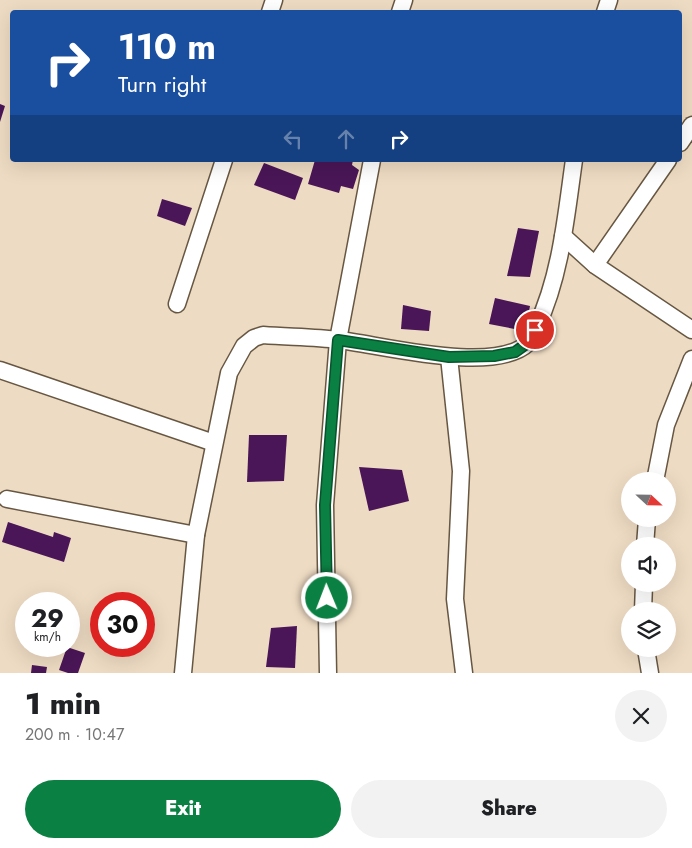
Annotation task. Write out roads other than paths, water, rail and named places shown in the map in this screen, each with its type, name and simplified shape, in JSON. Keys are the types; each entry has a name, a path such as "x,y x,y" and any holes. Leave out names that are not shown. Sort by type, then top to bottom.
{"street":[{"path":"682,140 692,125"},
{"path":"177,304 223,162"},
{"path":"328,673 325,505 338,340 372,162"},
{"path":"183,673 196,535 229,373 244,346 254,338 263,335 338,340 449,357 494,356 515,352 529,342 541,317 550,291 562,236 574,162"},
{"path":"594,265 667,162"},
{"path":"562,236 594,265 692,330"},
{"path":"449,357 461,471 454,599 464,673"},
{"path":"657,472 666,425 692,359"},
{"path":"0,370 214,443"},
{"path":"7,499 196,535"},
{"path":"647,657 650,673"}]}
